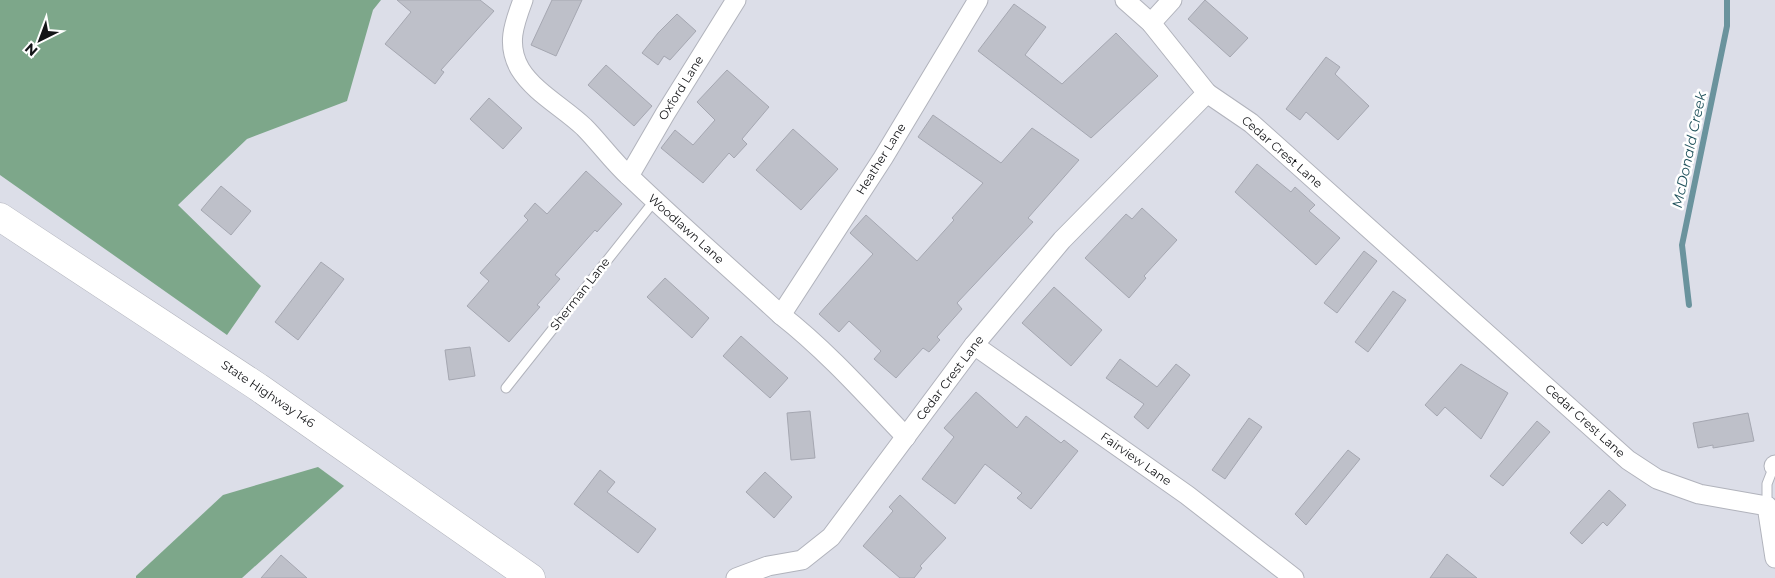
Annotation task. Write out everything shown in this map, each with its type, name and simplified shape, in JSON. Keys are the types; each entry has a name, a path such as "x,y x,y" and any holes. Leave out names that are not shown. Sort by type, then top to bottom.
{"main road":[{"name":"State Highway 146","path":"0,217 258,387 531,578"}],"street":[{"name":"Woodlawn Lane","path":"523,0 514,24 511,41 512,51 520,69 541,93 584,127 629,176 781,315 802,331 849,376 906,437"},
{"name":"Oxford Lane","path":"629,176 736,0"},
{"name":"Heather Lane","path":"781,315 883,158 978,0"},
{"path":"1125,0 1151,23 1207,93"},
{"path":"1151,23 1172,0"},
{"name":"Cedar Crest Lane","path":"736,578 768,566 802,560 831,537 974,345 1062,240 1207,93 1251,123 1628,460 1657,479 1699,494 1766,506"},
{"name":"Fairview Lane","path":"974,345 1187,495 1294,578"},
{"path":"1766,506 1775,558"}],"lane":[{"name":"Sherman Lane","path":"506,388 655,200"},
{"path":"1766,506 1767,484 1774,465"}],"green space":[{"path":"0,0 381,0 373,10 347,101 247,139 178,205 261,286 227,335 0,175"},
{"path":"318,467 344,486 242,578 136,578 223,495"}],"building":[{"path":"397,0 480,0 494,11 441,70 444,72 435,84 385,44 411,12"},
{"path":"552,0 582,0 556,56 531,45"},
{"path":"1205,0 1248,38 1230,57 1188,19"},
{"path":"1014,4 1046,27 1025,55 1062,84 1116,33 1158,76 1091,138 978,51"},
{"path":"677,14 696,31 670,60 664,56 658,65 642,53"},
{"path":"1326,57 1340,67 1335,74 1369,106 1338,140 1306,112 1300,120 1286,109"},
{"path":"606,65 652,106 634,126 588,85"},
{"path":"727,70 769,107 742,139 747,144 734,158 729,153 703,183 661,148 675,130 693,145 715,120 697,102"},
{"path":"489,98 522,128 503,149 470,119"},
{"path":"933,115 1001,163 1032,128 1079,160 1028,218 1033,222 957,303 962,309 937,337 940,340 929,352 923,348 896,378 874,359 881,351 849,321 839,332 819,314 873,254 850,233 866,215 917,261 954,220 952,218 983,183 918,137"},
{"path":"793,129 838,169 801,210 756,170"},
{"path":"1257,164 1291,192 1295,187 1315,205 1309,211 1340,238 1316,265 1235,192"},
{"path":"586,171 622,204 597,232 595,230 555,275 560,279 537,305 540,307 509,342 467,306 489,281 480,273 528,220 524,216 535,203 547,214"},
{"path":"221,186 251,211 231,235 201,210"},
{"path":"1142,208 1177,240 1144,276 1146,278 1129,298 1085,258 1126,214 1132,219"},
{"path":"1364,251 1377,261 1337,313 1324,303"},
{"path":"321,262 344,279 298,340 275,322"},
{"path":"665,278 709,318 692,338 647,297"},
{"path":"1054,287 1102,330 1071,366 1022,323"},
{"path":"1393,291 1406,300 1368,352 1355,342"},
{"path":"741,336 788,378 770,398 723,356"},
{"path":"470,347 475,376 449,380 445,350"},
{"path":"1120,359 1157,387 1176,364 1190,375 1148,429 1134,417 1144,404 1106,378"},
{"path":"1461,364 1508,393 1481,439 1445,407 1437,416 1425,405"},
{"path":"976,392 1017,428 1026,416 1061,443 1064,440 1078,451 1031,509 1017,498 1022,493 985,464 955,504 922,479 954,437 944,428"},
{"path":"810,411 815,458 791,460 787,413"},
{"path":"1748,413 1754,441 1713,448 1713,445 1698,448 1693,423"},
{"path":"1249,418 1262,427 1225,479 1212,470"},
{"path":"1537,421 1550,432 1503,486 1490,476"},
{"path":"1348,450 1360,459 1306,525 1295,514"},
{"path":"600,470 615,482 607,492 656,529 638,553 574,504"},
{"path":"765,472 792,497 774,518 746,492"},
{"path":"1609,490 1626,505 1607,526 1603,522 1582,544 1570,533"},
{"path":"900,495 946,538 920,566 922,568 914,578 900,578 863,546 893,511 889,507"},
{"path":"1447,554 1477,578 1430,578"},
{"path":"281,555 307,578 261,578"}],"waterway":[{"name":"McDonald Creek","path":"1689,305 1682,245 1727,26 1727,0"}]}
